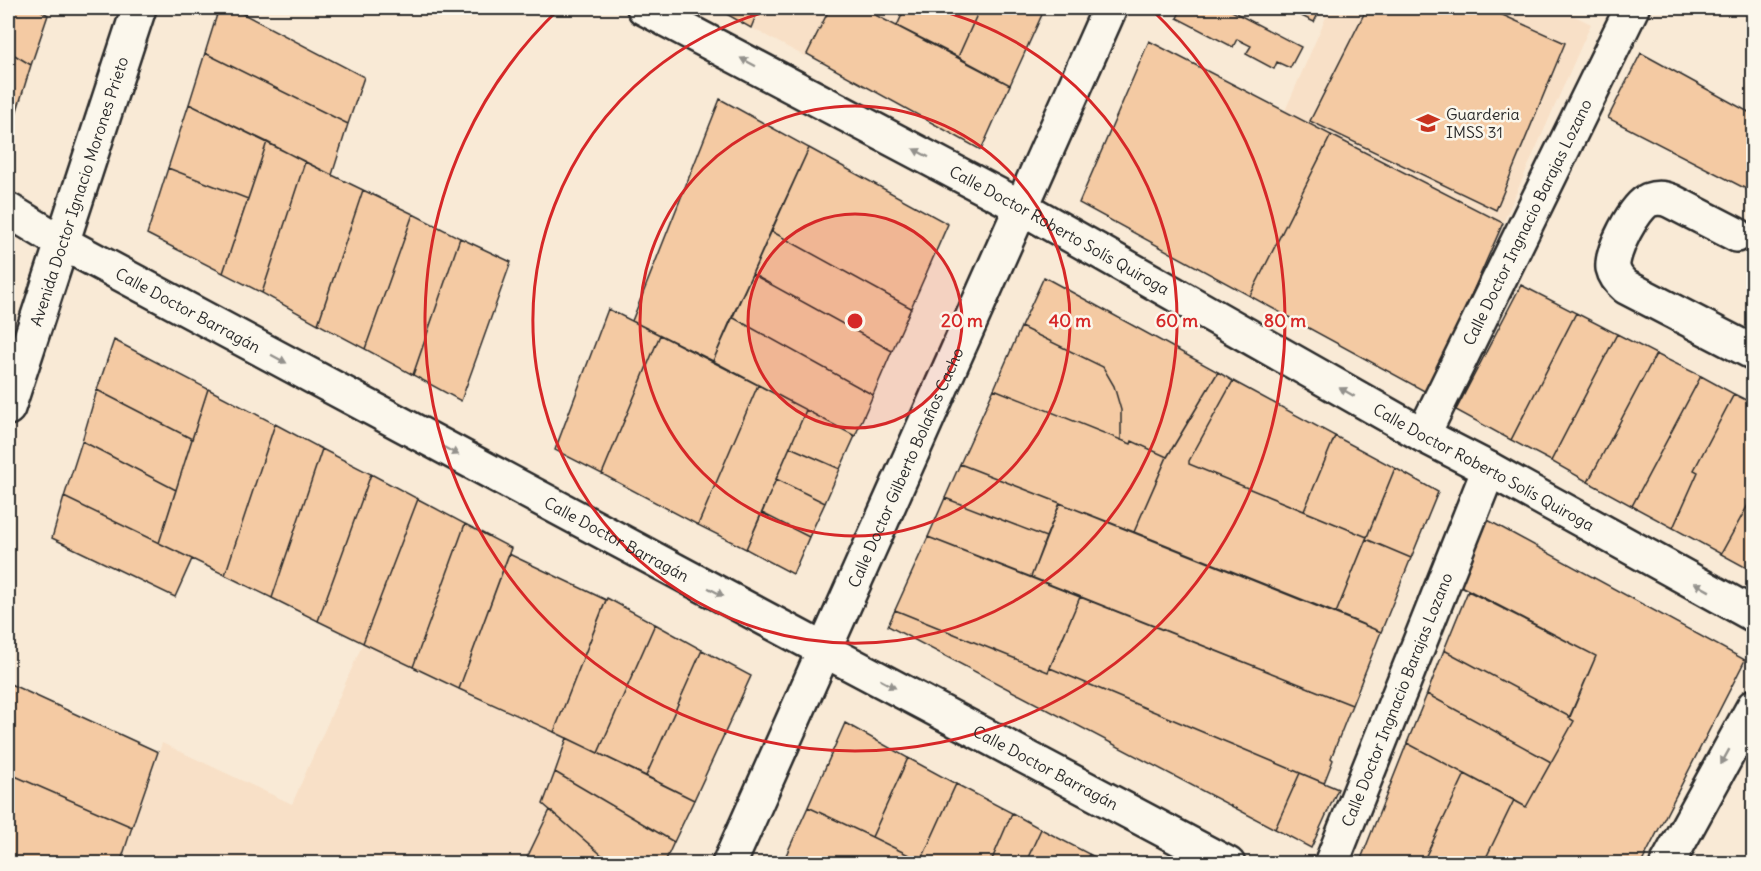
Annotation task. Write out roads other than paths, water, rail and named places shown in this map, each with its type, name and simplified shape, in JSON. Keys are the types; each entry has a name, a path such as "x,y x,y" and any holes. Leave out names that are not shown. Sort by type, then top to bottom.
{"street":[{"name":"Avenida Doctor Ignacio Morones Prieto","path":"8,408 140,8"},
{"name":"Calle Doctor Roberto Solís Quiroga","path":"645,8 1021,207 1423,435 1490,469 1754,615"},
{"name":"Calle Doctor Gilberto Bolaños Cacho","path":"729,864 1110,8"},
{"name":"Calle Doctor Ingnacio Barajas Lozano","path":"1423,435 1632,8"},
{"path":"1737,235 1671,201 1662,198 1651,199 1642,204 1636,212 1615,251 1614,271 1618,280 1626,287 1754,353"},
{"name":"Calle Doctor Barragán","path":"8,210 61,242 1228,864"},
{"name":"Calle Doctor Ingnacio Barajas Lozano","path":"1331,864 1490,469"},
{"path":"1668,864 1754,706"}],"place":[{"name":"Guarderia IMSS 31","path":"1428,123"}]}
